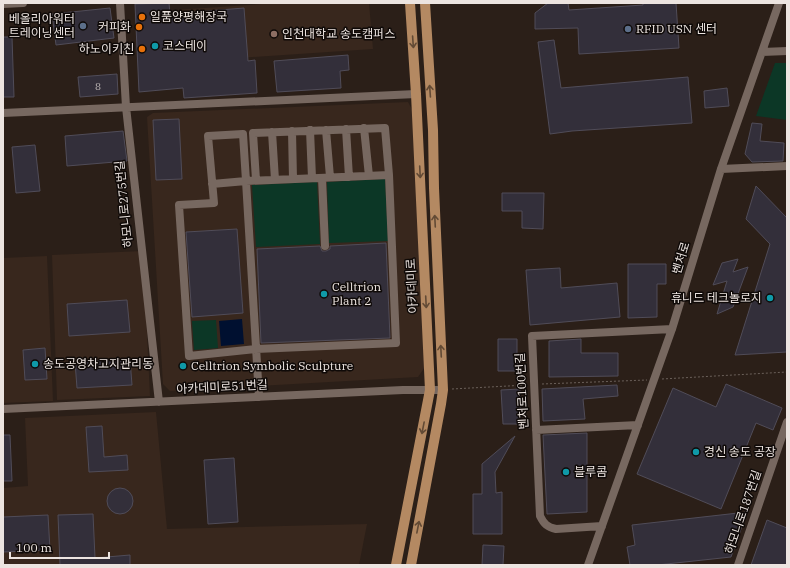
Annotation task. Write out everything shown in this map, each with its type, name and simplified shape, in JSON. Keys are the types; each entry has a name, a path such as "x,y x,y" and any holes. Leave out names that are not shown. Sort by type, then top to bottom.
{"main road":[{"name":"아카데미로","path":"396,565 430,390 416,94 410,3"},
{"path":"411,565 443,390 434,188 433,130 425,3"}],"street":[{"path":"3,4 23,3"},
{"name":"하모니로275번길","path":"120,3 126,108 159,402"},
{"name":"벤처로","path":"588,565 672,329 721,169 780,3"},
{"path":"762,52 787,51"},
{"path":"3,113 416,94"},
{"path":"364,128 368,176"},
{"path":"256,180 253,133 385,128 389,175 396,343 256,349 189,356 179,205 214,203 208,136 243,134 246,181 256,349 259,397"},
{"path":"346,129 349,176"},
{"path":"310,130 312,178"},
{"path":"325,246 326,130"},
{"path":"292,131 293,179"},
{"path":"272,132 275,180"},
{"path":"721,169 787,166"},
{"path":"212,184 256,180 389,175"},
{"name":"벤처로100번길","path":"602,526 549,528 543,523 540,516 532,336 672,329"},
{"name":"아카데미로51번길","path":"3,409 403,390 443,390"},
{"name":"하모니로187번길","path":"738,565 787,422"},
{"path":"536,430 638,425"}],"path":[{"path":"443,390 787,372"}],"shaded area":[{"name":"인천대학교 송도캠퍼스","path":"276,3 369,3 373,49 179,62 175,10"},
{"path":"408,102 415,115 427,364 418,377 170,391 163,384 147,117 153,113"},
{"path":"143,251 150,396 57,400 52,255"},
{"path":"47,256 53,401 3,403 3,258"},
{"path":"156,412 167,529 367,524 359,565 3,565 3,488 28,486 25,418"}],"green space":[{"path":"775,63 787,63 787,120 756,116"},
{"path":"385,179 388,241 329,243 327,182"},
{"path":"317,182 320,244 256,247 252,185"},
{"path":"216,320 218,348 194,350 192,321"}],"water":[{"path":"242,319 244,344 221,346 219,321"}],"building":[{"path":"169,3 170,14 244,8 248,61 255,60 257,93 184,98 183,88 139,92 135,4"},
{"name":"RFID USN 센터","path":"548,3 568,3 569,10 643,5 643,3 676,3 679,48 579,54 578,28 535,29 535,13"},
{"name":"베올리아워터 트레이닝센터","path":"110,8 114,38 56,45 52,14"},
{"path":"3,37 12,37 14,97 3,97"},
{"path":"554,40 561,88 688,77 692,123 572,131 550,134 538,42"},
{"path":"348,55 349,70 340,71 341,88 277,92 274,61"},
{"path":"117,74 118,94 80,97 78,77"},
{"path":"727,88 729,106 705,108 704,91"},
{"path":"179,119 182,179 156,180 153,120"},
{"path":"752,123 762,124 760,141 784,143 783,161 752,162 745,154"},
{"path":"123,131 127,161 67,166 65,136"},
{"path":"35,145 40,191 16,193 12,147"},
{"name":"휴니드 테크놀로지","path":"756,186 787,218 787,352 735,355 770,244 746,219"},
{"path":"502,193 544,193 543,229 522,228 522,211 502,211"},
{"path":"237,229 243,313 192,317 186,232"},
{"name":"Celltrion Plant 2","path":"386,243 390,338 261,343 257,249 320,246 322,251 326,251 330,249 330,246"},
{"path":"738,259 733,272 748,267 733,307 717,314 727,281 713,285 722,263"},
{"path":"628,264 666,264 666,284 657,284 657,317 628,318"},
{"path":"560,268 561,288 617,283 620,317 530,325 526,270"},
{"path":"127,300 130,332 69,336 67,304"},
{"path":"498,339 517,339 517,371 498,371"},
{"path":"581,339 581,353 618,353 618,376 549,377 549,341"},
{"name":"송도공영차고지관리동","path":"45,348 47,379 25,380 23,350"},
{"path":"130,359 132,385 77,388 75,362"},
{"name":"경신 송도 공장","path":"726,384 782,408 773,430 756,423 721,509 637,474 673,388 716,407"},
{"path":"617,385 618,396 583,399 585,419 543,421 542,389"},
{"path":"520,389 521,424 503,424 501,390"},
{"path":"102,426 104,457 127,455 128,470 89,472 86,427"},
{"name":"블루콤","path":"587,433 587,512 547,514 543,435"},
{"path":"3,435 10,435 12,481 3,481"},
{"path":"515,436 495,472 496,493 502,492 502,534 473,534 473,494 482,494 482,464"},
{"path":"234,458 238,522 208,524 204,460"},
{"path":"120,488 129,492 133,501 129,510 120,514 111,510 107,501 111,492"},
{"path":"747,512 731,557 657,565 630,565 627,547 635,545 632,525"},
{"path":"93,514 95,558 130,555 130,565 60,565 58,515"},
{"path":"48,515 50,550 3,552 3,517"},
{"path":"767,520 787,528 787,565 751,565"},
{"path":"483,545 504,546 503,565 482,565"}],"place":[{"name":"일품양평해장국","path":"142,17"},
{"name":"베올리아워터 트레이닝센터","path":"83,26"},
{"name":"커피화","path":"139,27"},
{"name":"RFID USN 센터","path":"628,29"},
{"name":"인천대학교 송도캠퍼스","path":"274,34"},
{"name":"코스테이","path":"155,46"},
{"name":"하노이키친","path":"142,49"},
{"name":"Celltrion Plant 2","path":"324,294"},
{"name":"휴니드 테크놀로지","path":"770,298"},
{"name":"송도공영차고지관리동","path":"35,364"},
{"name":"Celltrion Symbolic Sculpture","path":"183,366"},
{"name":"경신 송도 공장","path":"696,452"},
{"name":"블루콤","path":"566,472"}]}
